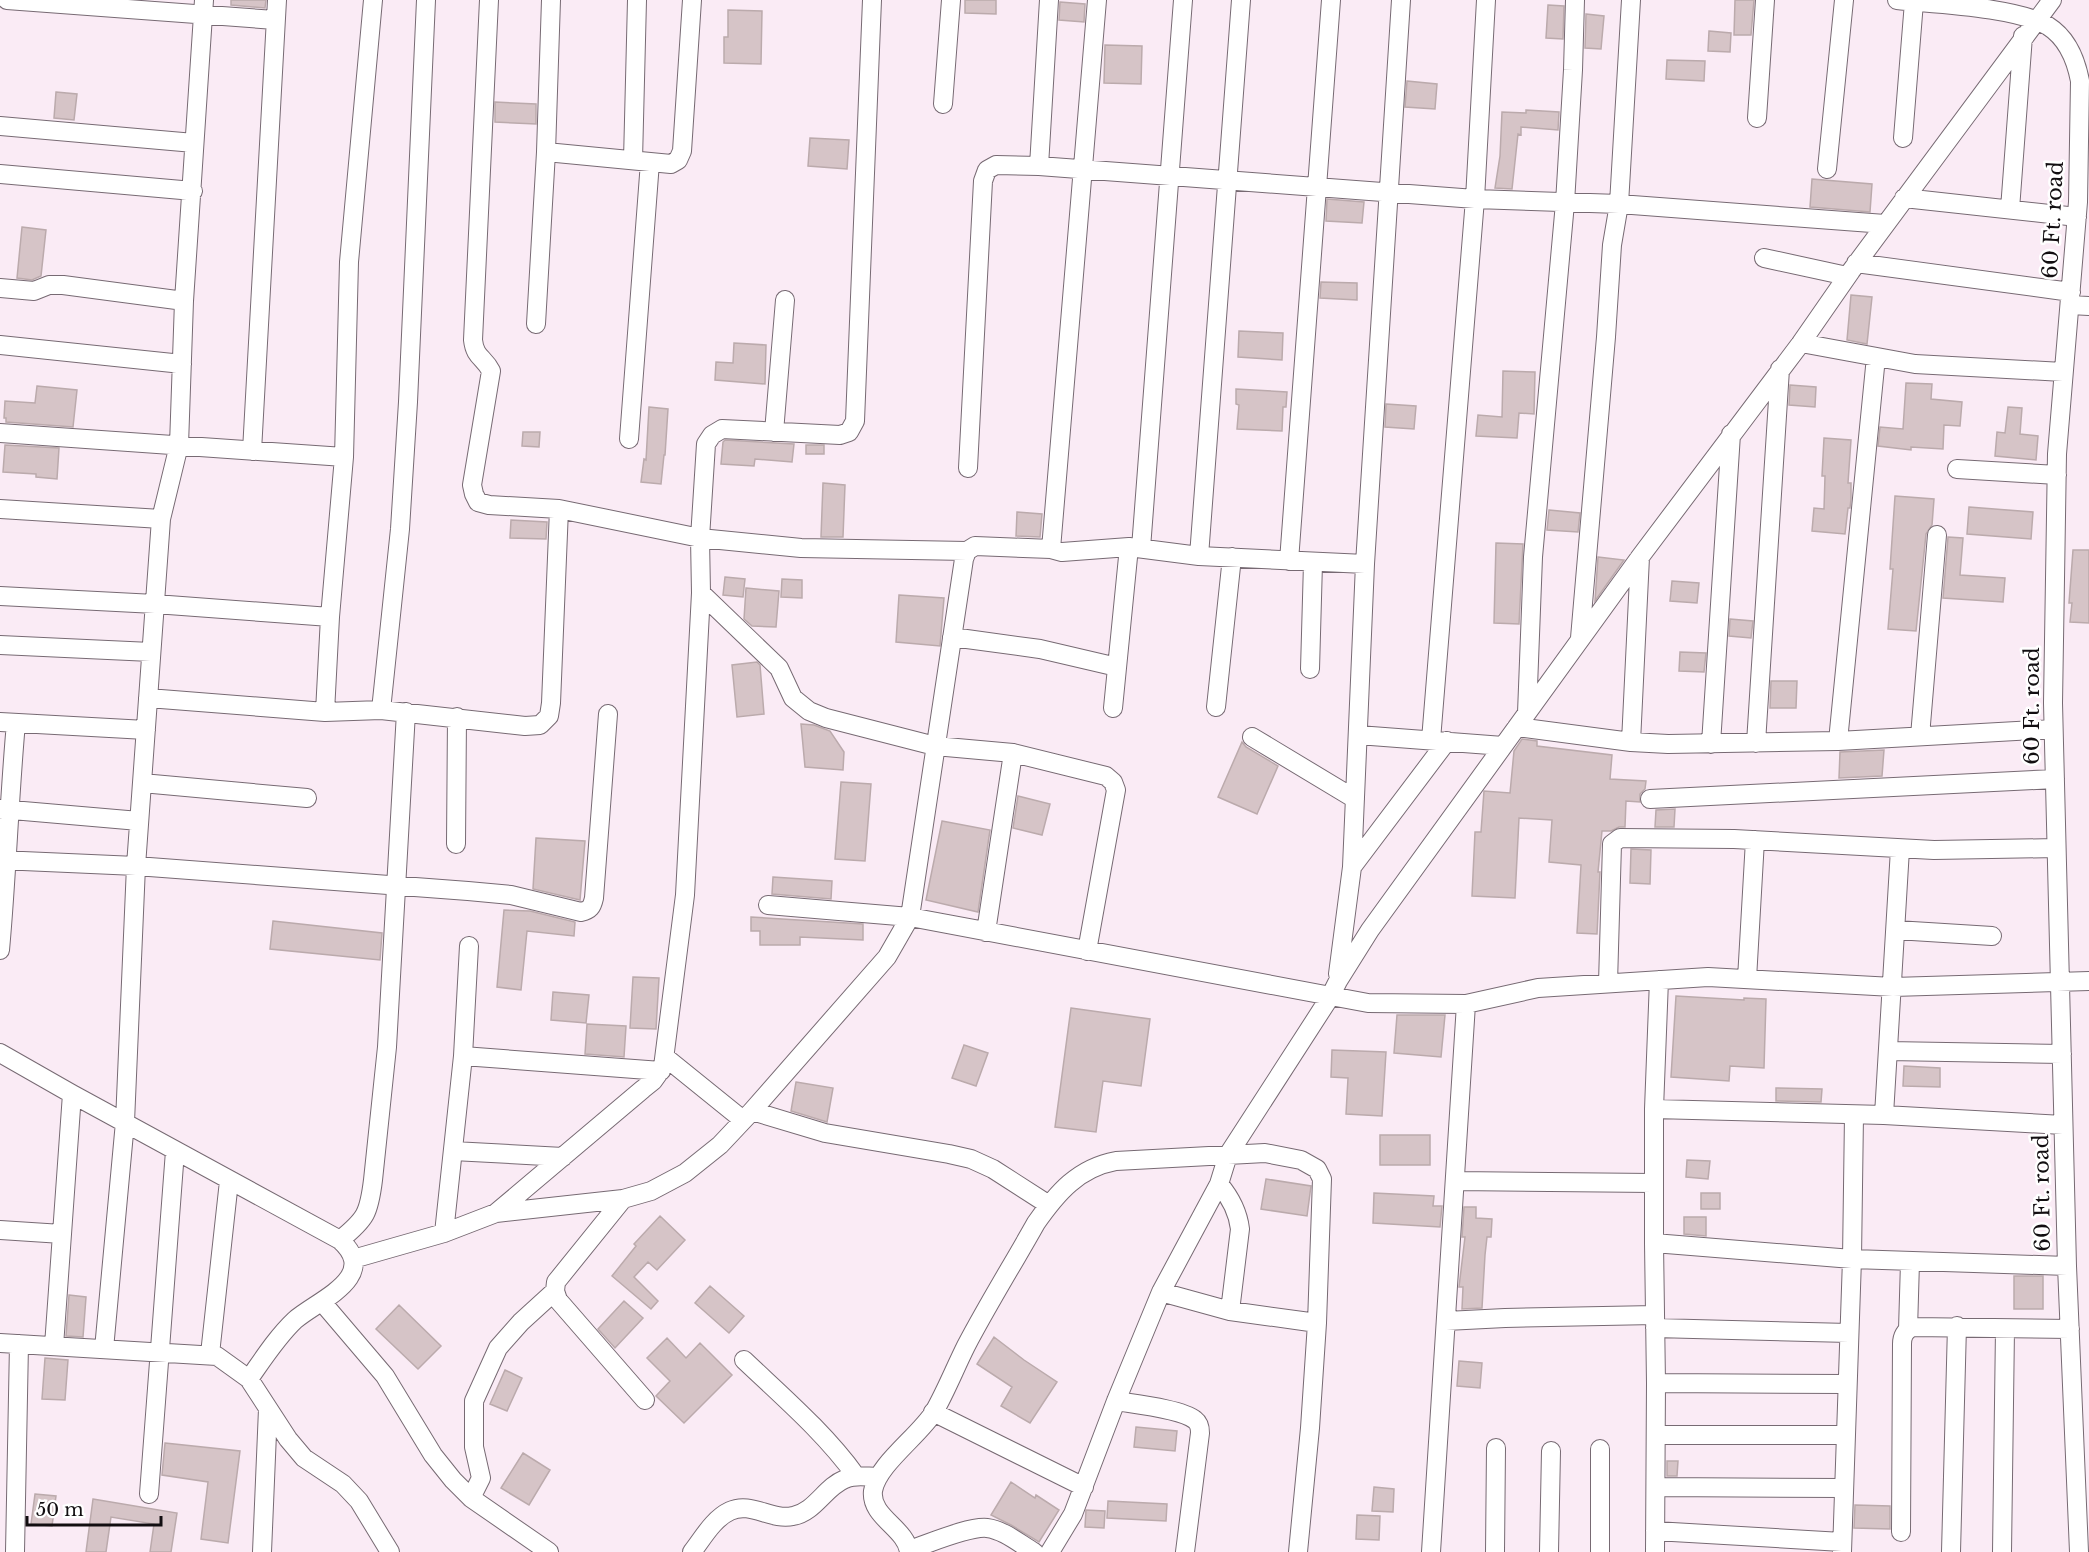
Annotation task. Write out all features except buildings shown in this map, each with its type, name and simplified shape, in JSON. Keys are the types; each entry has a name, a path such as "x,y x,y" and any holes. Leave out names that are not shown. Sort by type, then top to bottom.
{"street":[{"path":"7,0 204,7 275,20"},
{"path":"252,451 277,0"},
{"path":"326,712 330,617 344,458 349,262 373,0"},
{"path":"381,710 402,495 426,0"},
{"path":"489,0 473,340 477,357 488,365 491,371 472,485 478,502 489,505 559,509 700,538 801,548 968,551"},
{"path":"536,324 546,152 551,0"},
{"path":"629,439 642,161 637,0"},
{"path":"546,152 671,164 678,160 682,151 692,0"},
{"path":"496,1213 653,1082 663,1064 685,894 701,593 700,538 706,444 712,435 722,429 840,435 849,432 855,421 872,0"},
{"path":"943,104 951,0"},
{"path":"1039,166 1049,0"},
{"path":"1051,549 1097,0"},
{"path":"1113,708 1135,548 1170,177 1183,0"},
{"path":"1199,556 1241,0"},
{"path":"1289,561 1331,0"},
{"path":"1334,989 1352,867 1365,564 1401,0"},
{"path":"1352,867 1439,741 1486,0"},
{"path":"1522,720 1533,557 1566,203 1575,0"},
{"path":"1580,640 1612,245 1618,204 1631,0"},
{"path":"1757,118 1765,0"},
{"path":"1827,169 1844,0"},
{"path":"2010,209 2028,12 2052,0"},
{"path":"1903,138 1906,1"},
{"name":"60 Ft. road","path":"1906,1 2028,12 2061,37 2069,47 2077,65 2080,81 2084,165 2077,216 2063,372 2057,475 2054,729 2058,983 2079,1552"},
{"path":"104,1349 125,1122 136,866 161,519 178,445 184,301 204,7"},
{"path":"1050,1552 1073,1514 1161,1292 1220,1184 1228,1155 1370,930 1640,557 1801,343 1885,224 2024,36"},
{"path":"0,126 194,142"},
{"path":"968,468 983,181 987,170 996,165 1039,166 1474,199 1618,204 1885,224"},
{"path":"0,174 193,190"},
{"path":"1904,198 2077,216"},
{"path":"1764,258 2070,298 2089,306"},
{"path":"0,288 34,291 49,285 63,285 184,301"},
{"path":"774,432 785,300"},
{"path":"1801,343 1915,364 2063,372"},
{"path":"0,345 182,364"},
{"path":"1838,741 1876,357"},
{"path":"1756,742 1780,369"},
{"path":"0,433 344,458"},
{"path":"1711,744 1731,434"},
{"path":"1957,469 2057,475"},
{"path":"0,509 161,519"},
{"path":"148,698 326,712 381,710 525,726 540,725 549,716 559,509"},
{"path":"1920,736 1937,535"},
{"path":"353,1259 444,1233 496,1213 623,1199 651,1191 686,1173 720,1145 748,1116 887,957 910,917 964,559 968,551 975,546 1051,549 1062,552 1135,548 1199,556 1365,564"},
{"path":"1216,707 1232,557"},
{"path":"1631,742 1640,557"},
{"path":"1310,669 1313,563"},
{"path":"701,593 779,668 793,698 809,711 826,718 935,747 1013,753 1106,776 1113,782 1116,790 1087,951"},
{"path":"0,596 155,604 330,617"},
{"path":"952,637 1040,649 1117,666"},
{"path":"0,645 151,652"},
{"path":"340,1240 365,1216 370,1201 387,1047 406,712"},
{"path":"4,861 136,866 511,895 581,912 588,911 594,898 608,714"},
{"path":"456,844 457,717"},
{"path":"1522,720 1631,742 1711,744 1838,741 2054,729"},
{"path":"0,950 8,722 146,730"},
{"path":"1358,735 1503,746"},
{"path":"1252,737 1355,799"},
{"path":"986,932 1013,753"},
{"path":"1650,799 2055,779"},
{"path":"142,783 307,798"},
{"path":"4,809 139,821"},
{"path":"1608,983 1612,844 1614,840 1620,838 1755,840 1900,849 2056,848"},
{"path":"1747,979 1755,840"},
{"path":"1884,1115 1900,849"},
{"path":"768,905 910,917 1087,951 1334,989 1368,1003 1466,1004 1538,988 1708,977 1893,987 2089,981"},
{"path":"1896,930 1992,936"},
{"path":"444,1233 463,1056 469,946"},
{"path":"1655,1552 1656,1383 1653,1183 1659,980"},
{"path":"1431,1552 1466,1004"},
{"path":"1888,1052 2062,1054"},
{"path":"0,1053 340,1240 347,1246 353,1259 353,1271 347,1282 296,1319 249,1379"},
{"path":"463,1056 663,1064 748,1116 825,1133 971,1159 993,1169 1049,1205"},
{"path":"54,1346 72,1094"},
{"path":"1654,1109 1884,1115 2063,1125"},
{"path":"1655,1531 1842,1547 1852,1259 1854,1115"},
{"path":"149,1494 175,1151"},
{"path":"453,1151 563,1157"},
{"path":"1034,1552 988,1528 975,1528 909,1551 906,1540 882,1515 874,1502 873,1492 877,1477 923,1427 933,1412 1030,1233 1049,1205 1070,1181 1090,1168 1116,1161 1257,1153 1275,1154 1301,1160 1317,1169 1322,1179 1317,1323 1298,1552"},
{"path":"210,1354 229,1180"},
{"path":"1455,1181 1653,1183"},
{"path":"1220,1184 1228,1194 1239,1218 1240,1229 1230,1311"},
{"path":"623,1199 556,1282 555,1291 558,1300 645,1400"},
{"path":"0,1230 62,1234"},
{"path":"1654,1243 1852,1259 2067,1266"},
{"path":"1908,1330 1910,1262"},
{"path":"471,1498 480,1478 474,1447 474,1401 498,1348 521,1322 555,1291"},
{"path":"1161,1292 1230,1311 1317,1323"},
{"path":"322,1302 385,1376 433,1455 453,1480 471,1498 549,1552"},
{"path":"1446,1321 1505,1318 1655,1322 1849,1333"},
{"path":"1951,1552 1956,1326"},
{"path":"1901,1532 1902,1337 1912,1327 2070,1329"},
{"path":"2002,1552 2005,1329"},
{"path":"0,1343 217,1356 249,1379 288,1439 304,1458 343,1484 358,1501 390,1552"},
{"path":"15,1552 19,1344"},
{"path":"744,1360 843,1458 856,1476"},
{"path":"1656,1383 1847,1384"},
{"path":"1116,1401 1180,1413 1194,1419 1199,1425 1185,1552"},
{"path":"262,1552 268,1409"},
{"path":"933,1412 1084,1487"},
{"path":"1656,1435 1846,1435"},
{"path":"1495,1552 1496,1448"},
{"path":"1600,1449 1600,1552"},
{"path":"1549,1552 1551,1451"},
{"path":"692,1552 715,1522 730,1511 744,1507 780,1517 793,1516 806,1511 845,1478 877,1477"},
{"path":"1656,1487 1844,1488"}]}
